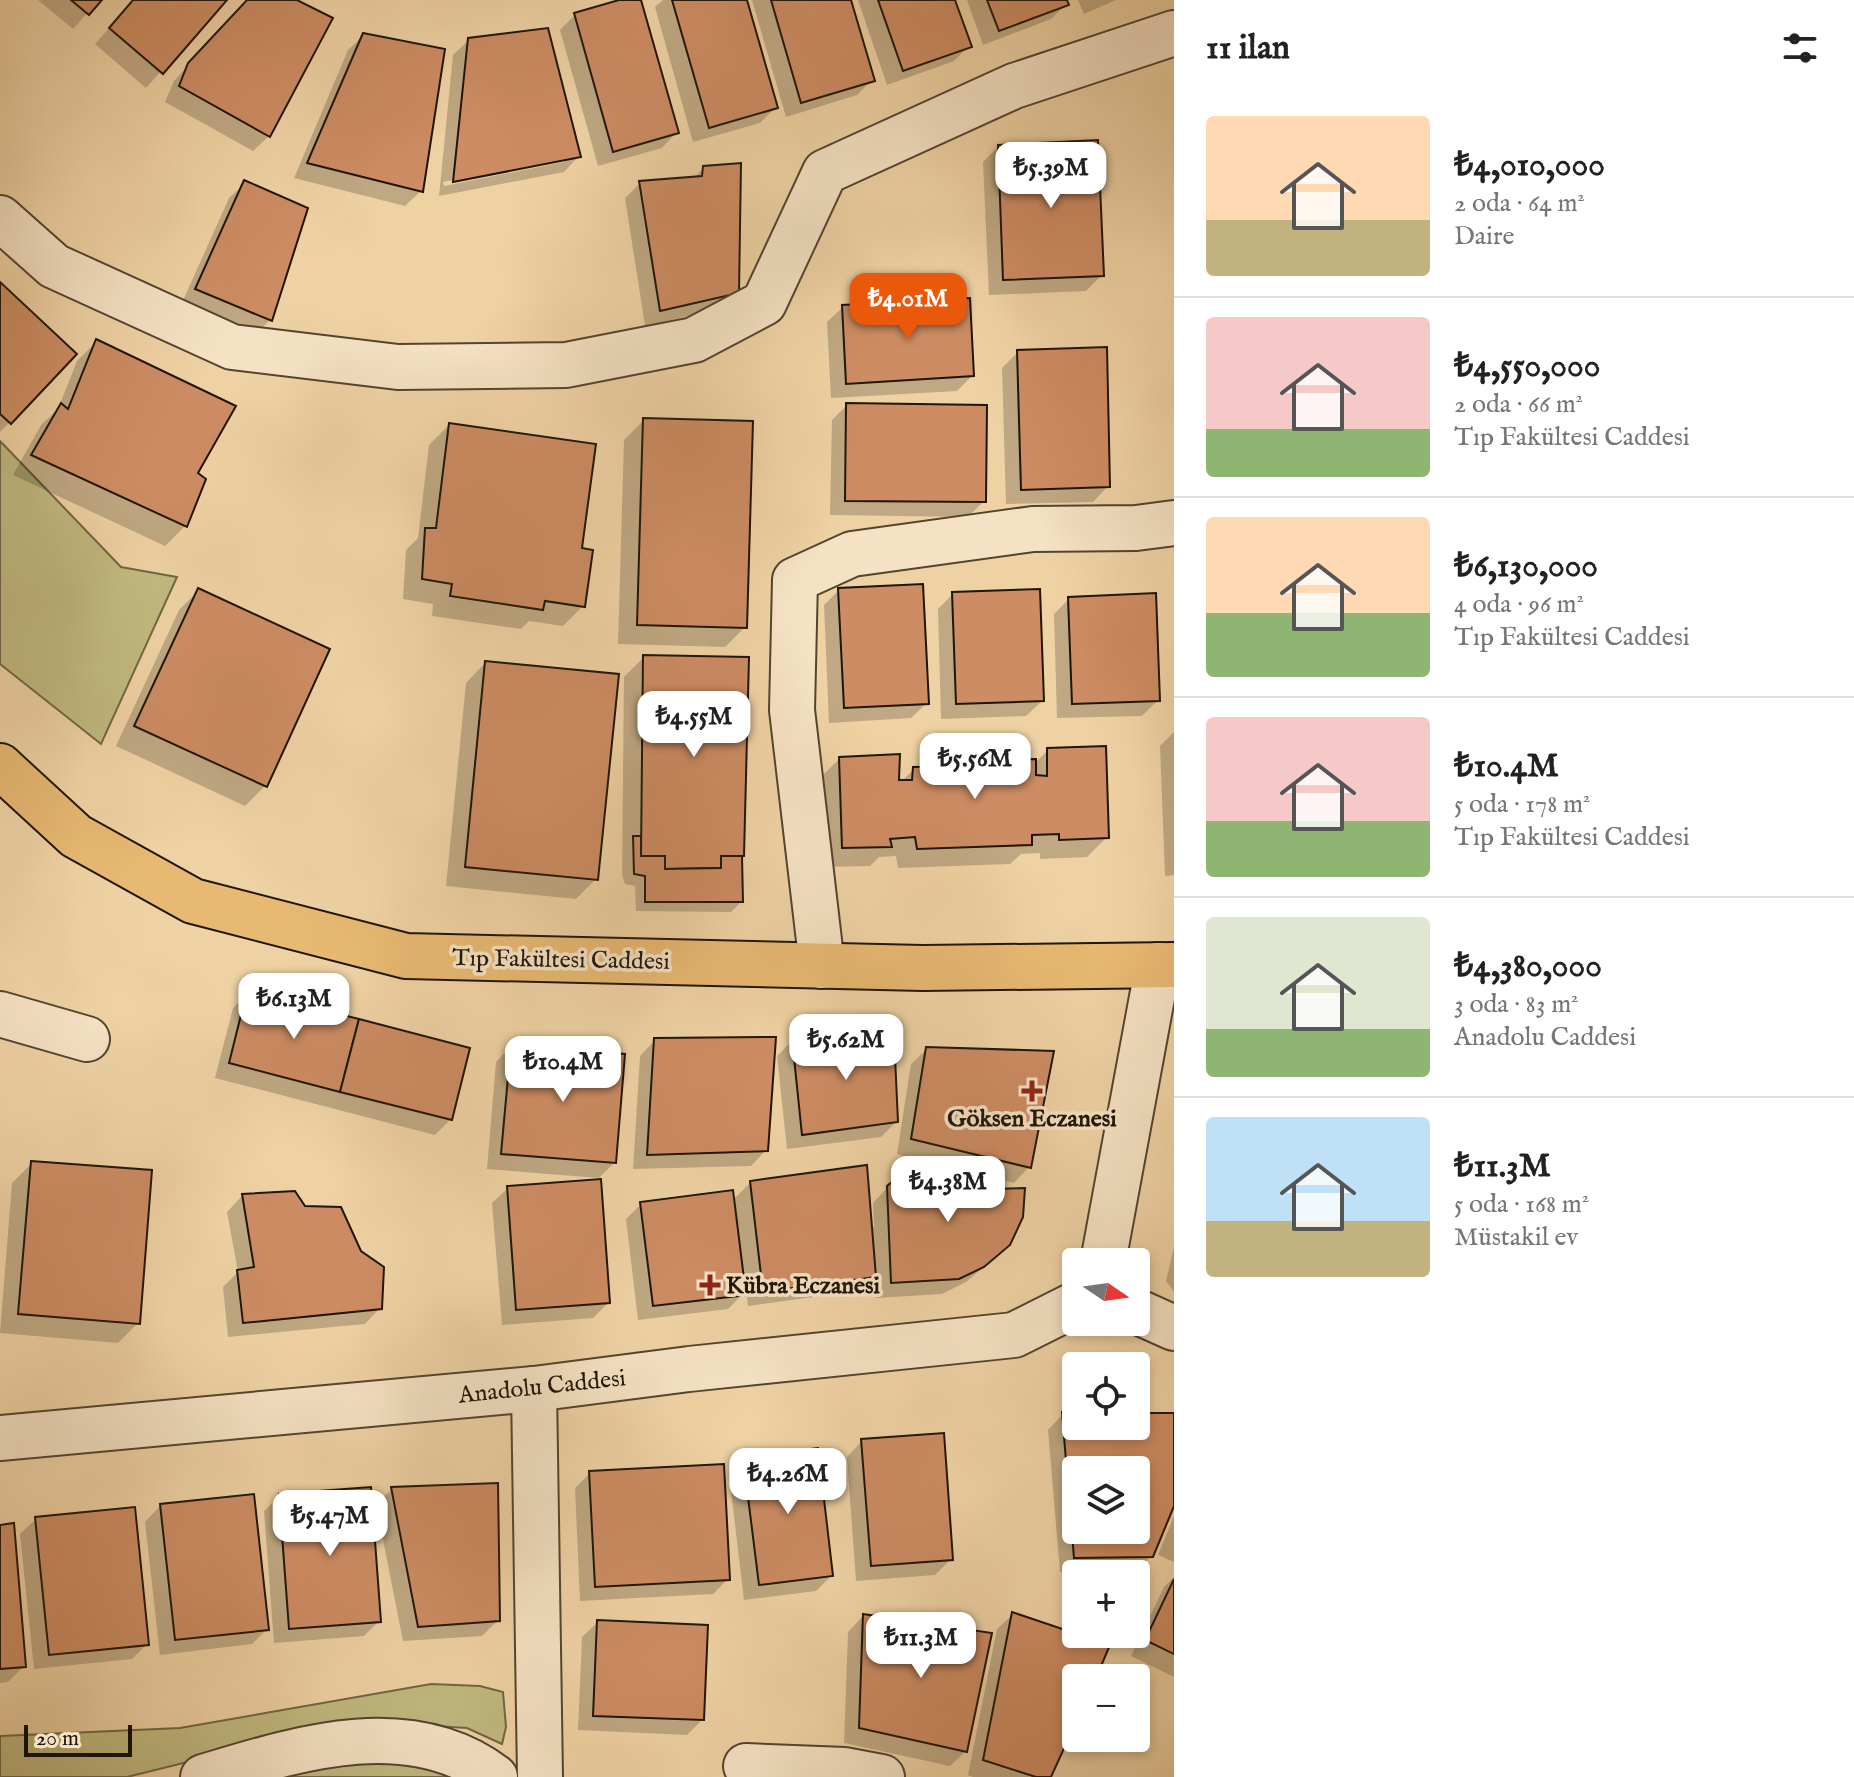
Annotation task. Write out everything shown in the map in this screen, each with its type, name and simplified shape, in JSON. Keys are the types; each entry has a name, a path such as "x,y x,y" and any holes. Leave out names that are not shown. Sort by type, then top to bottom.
{"main road":[{"name":"Tıp Fakültesi Caddesi","path":"0,766 76,836 193,901 406,956 822,966 1166,965"}],"street":[{"path":"0,218 54,266 232,347 398,367 566,365 694,340 764,303 825,172 1014,86 1174,33"},
{"path":"822,966 792,710 795,580 852,554 1033,529 1136,528 1174,523"},
{"path":"1106,1248 1166,965"},
{"path":"0,1014 87,1039"},
{"name":"Anadolu Caddesi","path":"0,1438 534,1389 689,1369 1014,1335 1062,1311"},
{"path":"1150,1317 1174,1328"},
{"path":"534,1389 540,1777"},
{"path":"203,1777 319,1746 368,1740 420,1744 452,1752 495,1777"},
{"path":"746,1766 845,1770 882,1777"}],"shaded area":[{"path":"0,441 121,567 177,577 101,744 0,664"},
{"path":"431,1684 480,1686 503,1692 506,1727 502,1744 467,1728 353,1721 127,1777 0,1777 0,1736 180,1728"},
{"path":"352,1757 431,1765 450,1777 272,1777"}],"building":[{"path":"71,0 102,0 89,15"},
{"path":"133,0 227,0 163,74 109,28"},
{"path":"247,0 297,0 333,18 270,137 179,86 188,63"},
{"path":"619,0 641,0 679,133 613,152 574,13"},
{"path":"672,0 747,0 778,108 709,128"},
{"path":"771,0 851,0 875,81 801,103"},
{"path":"878,0 955,0 972,47 903,71"},
{"path":"987,0 1067,0 1069,5 999,31"},
{"path":"548,28 581,157 453,182 468,38"},
{"path":"363,33 445,49 423,192 307,163"},
{"path":"1098,140 1104,276 1003,280 998,145"},
{"path":"741,163 739,293 660,311 639,181 702,176 703,166"},
{"path":"244,180 308,208 272,321 195,289"},
{"path":"0,282 77,354 11,424 0,414"},
{"path":"970,298 974,376 846,384 842,305"},
{"path":"96,339 236,406 198,473 206,479 187,527 31,455 61,403 68,409"},
{"path":"1107,347 1110,487 1021,490 1017,350"},
{"path":"846,403 987,405 986,502 845,501"},
{"path":"643,418 753,421 747,628 637,625"},
{"path":"449,423 596,444 582,548 593,550 585,607 545,601 543,610 450,596 452,584 422,579 425,528 436,528"},
{"path":"923,584 929,704 844,708 838,588"},
{"path":"198,588 330,649 267,787 134,726"},
{"path":"1040,589 1044,701 956,704 952,592"},
{"path":"1156,593 1160,701 1072,704 1068,597"},
{"path":"643,655 749,657 744,856 721,856 721,868 665,869 665,856 641,856"},
{"path":"485,661 619,674 598,880 465,867"},
{"path":"1106,746 1109,838 1059,840 1059,834 1032,835 1032,845 917,849 915,837 890,839 892,847 842,848 839,757 900,754 899,780 912,780 913,767 967,766 969,774 996,771 996,760 1036,759 1036,775 1047,776 1047,748"},
{"path":"633,836 641,836 641,856 665,856 665,869 721,868 721,856 742,856 743,902 645,902 645,876 634,874"},
{"path":"247,991 359,1019 340,1092 229,1063"},
{"path":"359,1019 470,1048 452,1120 340,1092"},
{"path":"894,1035 898,1122 802,1135 792,1038"},
{"path":"776,1037 768,1151 647,1155 654,1038"},
{"path":"511,1044 625,1054 616,1163 501,1154"},
{"path":"926,1047 1054,1051 1031,1168 911,1139"},
{"path":"31,1161 152,1170 140,1324 18,1314"},
{"path":"867,1165 876,1277 763,1292 750,1181"},
{"path":"930,1169 962,1170 988,1178 994,1189 1025,1188 1023,1217 1010,1245 984,1267 959,1279 891,1283 887,1186 903,1173"},
{"path":"601,1179 610,1303 516,1310 507,1186"},
{"path":"733,1190 746,1295 653,1306 640,1202"},
{"path":"295,1191 305,1206 341,1207 361,1251 384,1267 382,1309 243,1323 237,1270 254,1267 242,1194"},
{"path":"1150,1413 1174,1413 1174,1506 1153,1557 1074,1558 1073,1544 1150,1544 1150,1456 1066,1456 1064,1440 1150,1440"},
{"path":"944,1433 953,1560 871,1566 861,1439"},
{"path":"818,1448 833,1576 759,1585 743,1457"},
{"path":"724,1464 730,1580 595,1587 589,1471"},
{"path":"498,1483 500,1621 418,1627 391,1487"},
{"path":"371,1487 381,1622 289,1629 279,1494"},
{"path":"254,1494 269,1630 175,1640 160,1504"},
{"path":"135,1507 149,1645 49,1655 35,1517"},
{"path":"14,1523 26,1667 0,1669 0,1525"},
{"path":"1174,1579 1174,1654 1150,1642 1150,1629"},
{"path":"1012,1612 1062,1629 1062,1648 1109,1648 1102,1664 1062,1664 1062,1752 1051,1777 1036,1777 983,1760"},
{"path":"863,1614 992,1633 967,1752 859,1728"},
{"path":"597,1620 708,1625 704,1720 593,1716"}],"place":[{"name":"Göksen Eczanesi","path":"1032,1091"},
{"name":"Kübra Eczanesi","path":"710,1285"}]}
